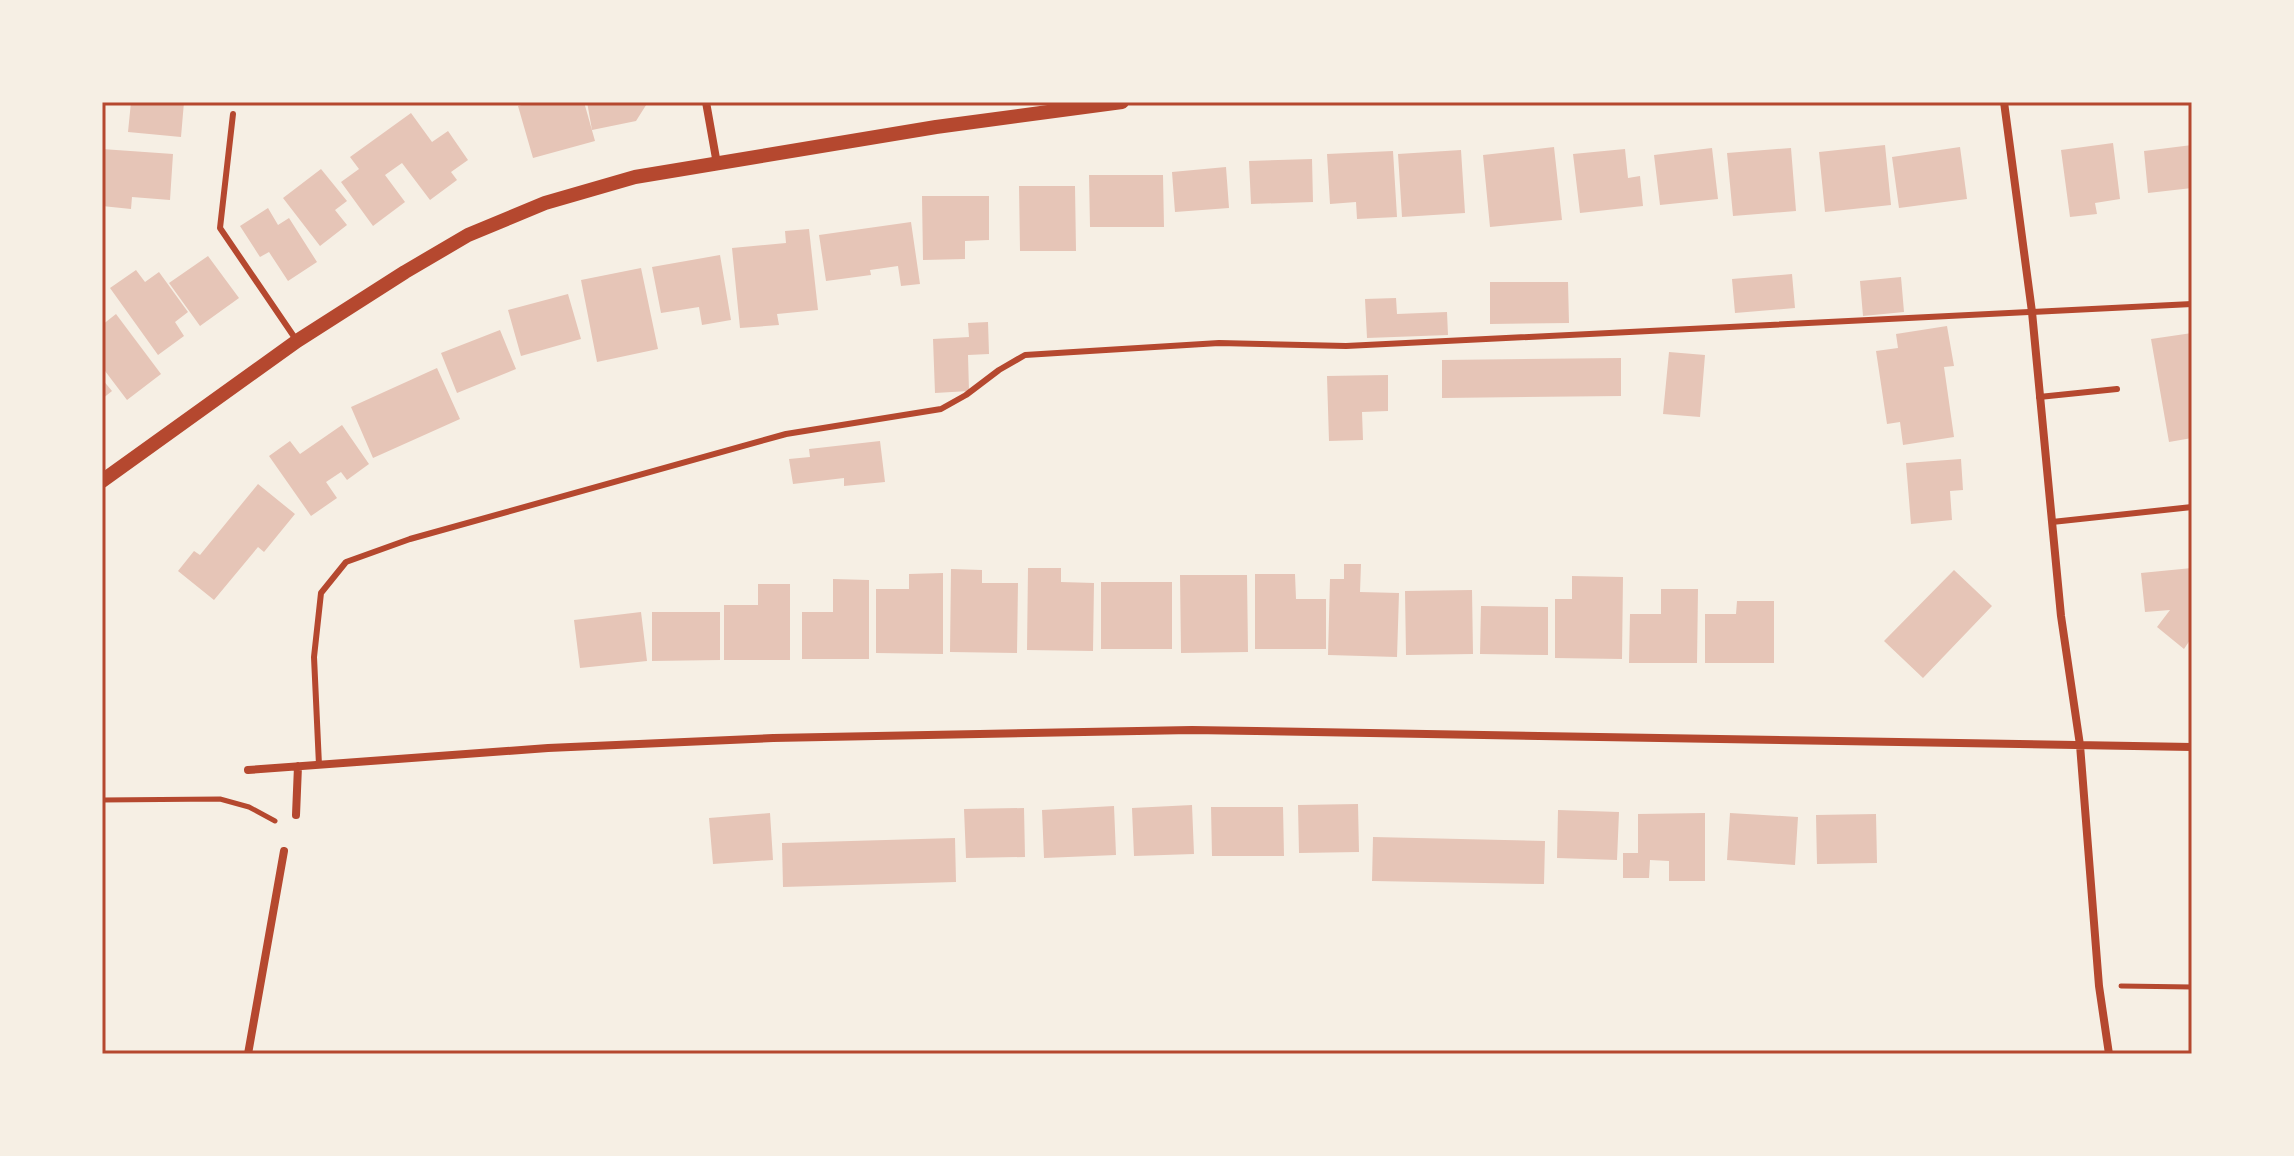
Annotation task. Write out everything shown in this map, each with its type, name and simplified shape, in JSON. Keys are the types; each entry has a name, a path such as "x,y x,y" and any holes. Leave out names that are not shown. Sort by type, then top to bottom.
{"street":[{"path":"706,102 717,164"},
{"path":"102,481 297,341 468,235 545,203 635,177 936,127 1122,102"},
{"path":"2004,102 2032,312 2061,616 2080,745 2099,986 2109,1054"},
{"path":"248,770 548,748 773,738 1192,730 2192,747"},
{"path":"296,815 298,766"},
{"path":"248,1054 284,851"}],"lane":[{"path":"233,114 220,228 297,341"},
{"path":"319,765 314,657 321,593 346,562 410,539 786,434 941,409 1025,355 1219,343 1346,346 2192,304"},
{"path":"2039,397 2117,389"},
{"path":"2052,522 2192,507"}],"path":[{"path":"102,800 220,799 249,807 277,822"},
{"path":"2099,986 2192,987"}],"building":[{"path":"131,102 184,102 181,137 128,132"},
{"path":"532,102 584,102 595,141 533,158 518,106"},
{"path":"587,102 648,102 636,121 592,130"},
{"path":"411,113 432,142 448,131 468,160 451,172 457,180 430,200 402,163 385,175 405,202 373,226 341,182 359,169 350,157"},
{"path":"2113,143 2120,199 2095,203 2097,214 2070,217 2061,150"},
{"path":"1885,145 1891,205 1825,212 1819,152"},
{"path":"2192,145 2192,188 2148,193 2144,151"},
{"path":"1554,147 1562,220 1490,227 1483,155"},
{"path":"1960,147 1967,199 1899,208 1892,157"},
{"path":"1712,148 1718,199 1660,205 1654,155"},
{"path":"1791,148 1796,211 1733,216 1727,153"},
{"path":"102,149 173,154 170,200 132,197 131,209 102,206"},
{"path":"1625,149 1628,178 1640,176 1643,206 1580,213 1573,154"},
{"path":"1461,150 1465,213 1402,217 1398,154"},
{"path":"1393,151 1397,217 1357,219 1356,202 1330,204 1327,154"},
{"path":"1312,159 1313,202 1251,204 1249,161"},
{"path":"1226,167 1229,208 1175,212 1172,172"},
{"path":"321,169 347,201 335,210 347,225 320,246 283,198"},
{"path":"1089,175 1163,175 1164,227 1090,227"},
{"path":"1019,186 1075,186 1076,251 1020,251"},
{"path":"922,196 989,196 989,240 965,241 965,259 923,260"},
{"path":"268,208 278,225 289,218 317,262 288,281 269,252 260,257 240,226"},
{"path":"911,222 920,284 901,286 898,266 870,270 871,275 826,281 819,235"},
{"path":"809,229 818,310 777,314 779,325 740,328 732,248 786,243 785,231"},
{"path":"720,255 731,320 702,325 699,307 661,313 652,267"},
{"path":"208,256 239,298 200,326 169,283"},
{"path":"641,268 658,349 597,362 581,280"},
{"path":"136,270 145,282 159,272 188,312 175,322 184,336 158,355 110,288"},
{"path":"1792,274 1795,308 1735,313 1732,279"},
{"path":"1901,277 1904,312 1863,316 1860,281"},
{"path":"1490,282 1568,282 1569,323 1490,324"},
{"path":"568,294 581,339 521,356 508,310"},
{"path":"1396,298 1397,314 1447,312 1448,335 1367,338 1365,299"},
{"path":"116,314 161,374 127,400 102,367 102,325"},
{"path":"988,322 989,354 968,355 969,391 935,393 933,339 969,337 968,323"},
{"path":"1947,326 1954,366 1944,367 1954,437 1903,445 1900,422 1887,424 1876,351 1898,348 1896,334"},
{"path":"500,330 516,369 457,393 441,353"},
{"path":"2192,333 2192,438 2169,442 2151,339"},
{"path":"1669,352 1705,355 1700,417 1663,414"},
{"path":"1621,358 1621,396 1442,398 1442,360"},
{"path":"437,368 460,419 373,458 351,407"},
{"path":"1388,375 1388,411 1362,412 1363,440 1329,441 1327,376"},
{"path":"102,379 112,391 102,399"},
{"path":"342,425 369,464 347,480 341,472 326,482 337,498 311,516 269,456 290,441 300,454"},
{"path":"880,441 885,482 844,486 844,478 793,484 789,459 810,457 809,449"},
{"path":"1961,459 1963,490 1950,491 1952,520 1911,524 1906,463"},
{"path":"258,484 295,514 264,552 258,547 214,600 178,571 194,551 200,555"},
{"path":"1344,564 1361,564 1360,592 1399,593 1397,657 1328,655 1330,579 1344,579"},
{"path":"1028,568 1061,568 1061,582 1094,583 1093,651 1027,650"},
{"path":"2192,568 2192,637 2184,649 2157,627 2170,610 2145,612 2141,573"},
{"path":"951,569 982,570 982,583 1018,583 1017,653 950,652"},
{"path":"1954,570 1992,606 1923,678 1884,641"},
{"path":"943,573 943,654 876,653 876,589 909,589 909,574"},
{"path":"1255,574 1295,574 1296,599 1326,599 1326,649 1255,649"},
{"path":"1180,575 1247,575 1248,652 1181,653"},
{"path":"1572,576 1623,577 1622,659 1555,658 1555,599 1572,599"},
{"path":"833,579 869,580 869,659 802,659 802,612 833,612"},
{"path":"1101,582 1172,582 1172,649 1101,649"},
{"path":"758,584 790,584 790,660 724,660 724,605 758,605"},
{"path":"1661,589 1698,589 1697,663 1629,663 1630,614 1661,614"},
{"path":"1472,590 1473,654 1406,655 1405,591"},
{"path":"1737,601 1774,601 1774,663 1705,663 1705,614 1736,614"},
{"path":"1481,606 1548,607 1548,655 1480,654"},
{"path":"641,612 647,661 580,668 574,620"},
{"path":"652,612 720,612 720,660 652,661"},
{"path":"1358,804 1359,852 1299,853 1298,805"},
{"path":"1192,805 1194,854 1134,856 1132,808"},
{"path":"1114,806 1116,855 1044,858 1042,810"},
{"path":"1211,807 1283,807 1284,856 1212,856"},
{"path":"1024,808 1025,857 966,858 964,809"},
{"path":"1558,810 1619,812 1617,860 1557,858"},
{"path":"770,813 773,860 713,864 709,818"},
{"path":"1705,813 1705,881 1669,881 1669,861 1650,860 1649,878 1623,878 1623,853 1638,853 1638,814"},
{"path":"1730,813 1798,817 1795,865 1727,860"},
{"path":"1876,814 1877,863 1817,864 1816,815"},
{"path":"1373,837 1545,841 1544,884 1372,881"},
{"path":"955,838 956,882 783,887 782,843"}]}
